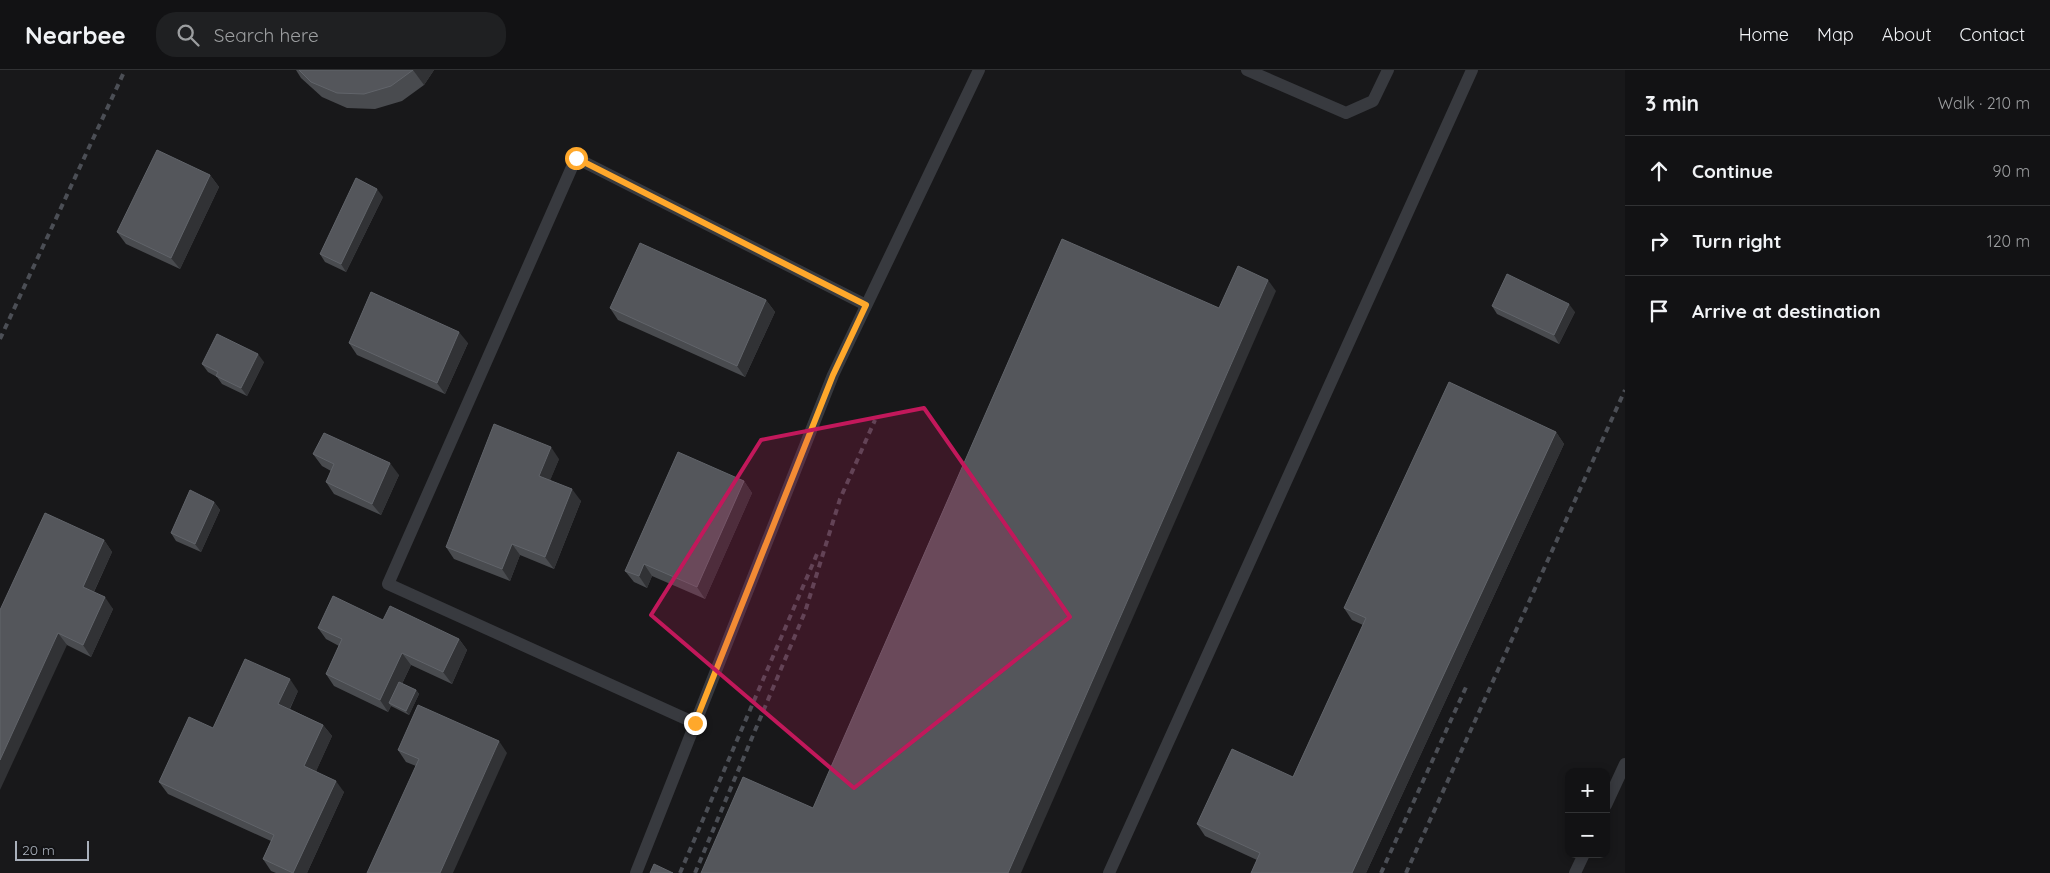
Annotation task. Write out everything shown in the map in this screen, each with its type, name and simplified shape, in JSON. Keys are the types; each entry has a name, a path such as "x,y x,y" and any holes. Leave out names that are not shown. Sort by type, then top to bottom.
{"lane":[{"path":"636,873 833,375 979,70"},
{"path":"1246,70 1346,113 1373,101 1388,70"},
{"path":"1109,873 1472,70"},
{"path":"695,723 388,584 576,158 866,305"},
{"path":"1610,796 1625,764"},
{"path":"1575,873 1582,858"}],"highlighted area":[{"path":"924,408 1070,617 854,788 651,615 761,440"}],"building":[{"path":"299,70 413,70 391,86 364,94 337,93 311,82"},
{"path":"157,150 210,175 171,258 117,232"},
{"path":"356,178 377,189 341,264 320,254"},
{"path":"1062,239 1219,308 1238,266 1268,280 1008,873 701,873 743,777 813,808"},
{"path":"640,243 766,300 737,366 610,308"},
{"path":"1507,274 1569,304 1554,335 1492,306"},
{"path":"371,292 459,332 437,383 349,343"},
{"path":"217,334 258,354 241,388 216,376 218,372 202,364"},
{"path":"1449,382 1556,432 1352,873 1251,873 1260,853 1197,824 1232,749 1293,777 1366,618 1344,608"},
{"path":"494,424 551,447 539,476 572,489 545,557 512,544 502,569 446,547"},
{"path":"324,433 390,463 372,504 326,482 334,464 313,454"},
{"path":"678,452 744,481 697,587 644,564 639,576 625,571"},
{"path":"190,490 214,502 195,544 171,533"},
{"path":"45,513 104,540 83,587 105,597 83,645 58,633 0,760 0,610"},
{"path":"333,596 383,620 390,606 459,639 443,672 402,653 380,700 326,674 342,639 318,628"},
{"path":"245,659 290,679 278,704 323,725 304,766 336,781 293,873 263,859 274,835 159,782 189,717 213,728"},
{"path":"399,682 416,690 406,711 389,703"},
{"path":"418,705 499,741 440,873 367,873 419,759 398,750"},
{"path":"654,864 673,873 650,873"}],"railway":[{"path":"0,339 125,70"},
{"path":"1406,873 1625,390"},
{"path":"695,873 805,612 840,499 875,420"},
{"path":"680,873 817,554"},
{"path":"1381,873 1467,685"}],"route":[{"path":"576,158 866,305 833,375 695,723"}]}
